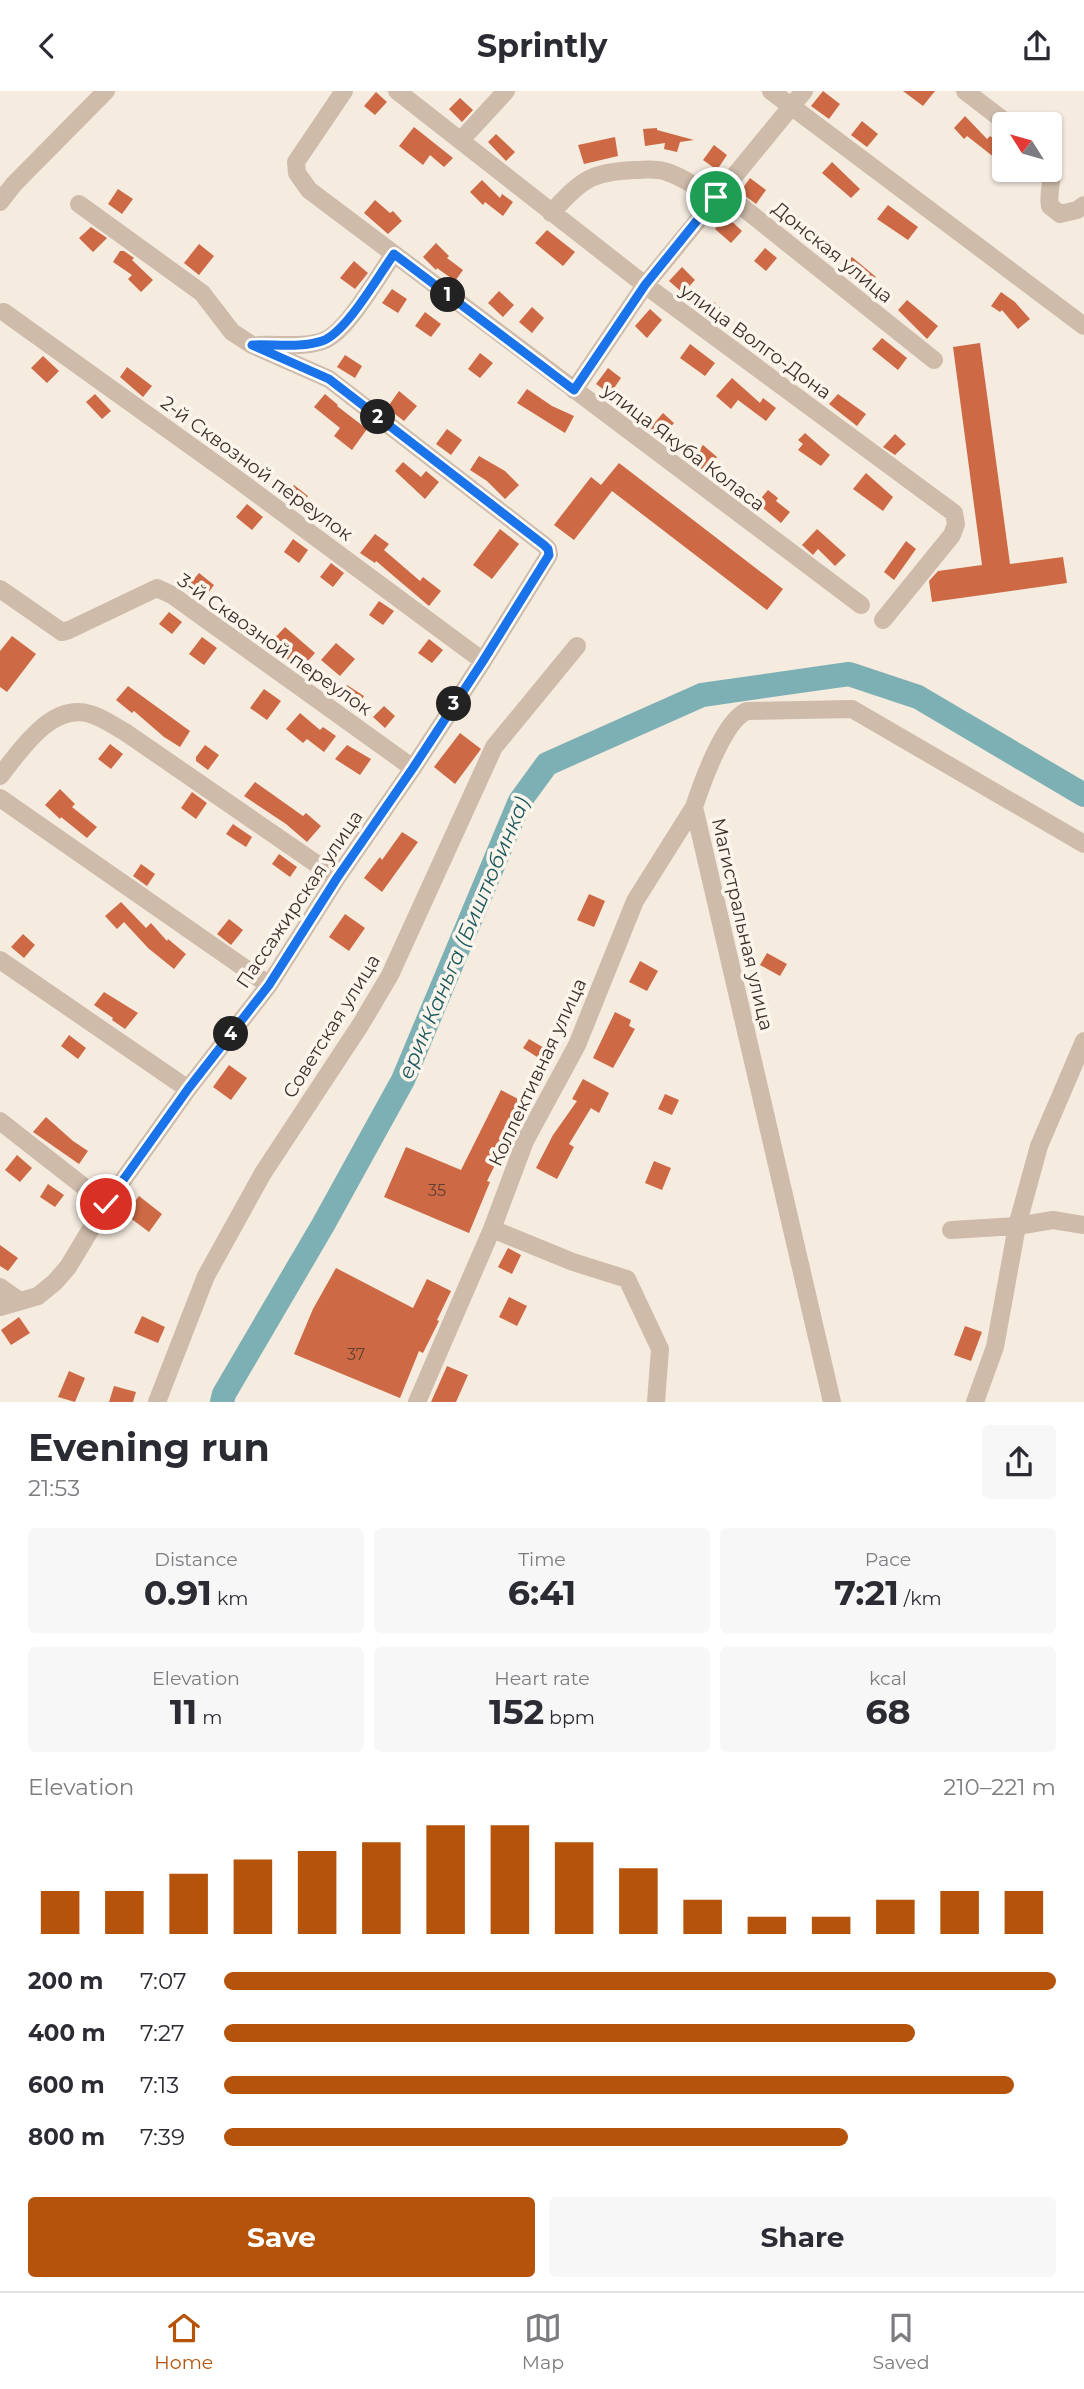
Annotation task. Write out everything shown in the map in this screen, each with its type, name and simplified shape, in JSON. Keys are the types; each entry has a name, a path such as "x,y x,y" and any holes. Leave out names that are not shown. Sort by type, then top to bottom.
{"street":[{"path":"0,202 14,184 106,91"},
{"name":"улица Якуба Коласа","path":"344,91 296,162 297,173 309,190 861,605"},
{"name":"улица Волго-Дона","path":"397,91 645,285 954,513 956,518 953,535 883,620"},
{"path":"461,140 506,91"},
{"path":"771,91 1084,326"},
{"path":"574,390 645,285 804,91"},
{"path":"965,91 992,112"},
{"name":"Донская улица","path":"551,213 577,184 592,176 611,171 666,171 716,197 731,200 741,206 934,360"},
{"path":"1050,182 1050,206 1060,214 1077,210 1084,205"},
{"path":"79,204 202,293 232,332 252,345 310,344 326,340 341,330 394,254"},
{"name":"2-й Сквозной переулок","path":"4,312 237,479 483,661"},
{"name":"Пассажирская улица","path":"1,1307 38,1296 68,1267 106,1204 188,1089 269,985 337,878 483,661 549,555 548,549 329,379 252,345"},
{"name":"3-й Сквозной переулок","path":"0,589 56,629 66,632 157,588 183,603 413,768"},
{"name":"Советская улица","path":"157,1402 206,1276 263,1173 390,975 494,747 577,646"},
{"name":"Магистральная улица","path":"832,1402 694,807 707,768 735,719 742,713 752,709 845,708 869,718 1084,844"},
{"path":"0,776 40,730 63,715 77,712 91,714 125,731 337,878"},
{"path":"0,798 269,985"},
{"name":"Коллективная улица","path":"417,1402 492,1229 525,1141 577,1045 635,901 694,807"},
{"path":"0,960 188,1089"},
{"path":"975,1402 995,1347 1017,1226 1039,1146 1084,1041"},
{"path":"0,1121 106,1204"},
{"path":"951,1230 1017,1226 1054,1220 1084,1225"},
{"path":"492,1229 573,1262 627,1279 660,1349 656,1402"},
{"path":"0,1287 20,1301"}],"building":[{"path":"823,91 840,104 829,119 811,106"},
{"path":"903,91 935,91 923,106"},
{"path":"376,92 387,102 375,115 364,106"},
{"path":"460,98 473,110 462,122 449,109"},
{"path":"965,116 987,139 992,138 992,156 967,136 964,139 954,128"},
{"path":"862,121 878,134 867,147 851,135"},
{"path":"414,127 453,158 444,167 430,155 423,165 399,146"},
{"path":"657,128 694,140 680,142 677,152 664,149 665,143 645,146 643,129"},
{"path":"496,134 515,152 506,161 488,142"},
{"path":"615,137 618,156 584,164 578,145"},
{"path":"714,145 727,155 717,170 703,160"},
{"path":"832,162 860,189 851,198 822,173"},
{"path":"750,178 766,190 756,204 740,192"},
{"path":"482,180 500,198 502,194 513,202 503,216 485,202 483,205 470,192"},
{"path":"118,189 133,199 122,214 108,204"},
{"path":"375,200 390,213 393,211 402,221 388,234 364,213"},
{"path":"888,205 918,227 908,240 877,219"},
{"path":"726,216 742,231 731,243 715,229"},
{"path":"91,227 107,238 93,252 79,238"},
{"path":"547,230 575,252 563,266 535,243"},
{"path":"436,243 449,256 447,258 463,270 455,281 437,268 436,270 423,257"},
{"path":"199,244 214,256 199,275 184,263"},
{"path":"765,248 777,258 766,271 754,261"},
{"path":"120,251 134,258 132,260 153,280 141,292 128,279 132,275 113,262"},
{"path":"852,257 876,277 866,287 856,277 853,280 841,270"},
{"path":"354,261 368,273 355,289 340,278"},
{"path":"682,267 695,280 683,293 669,281"},
{"path":"392,289 407,299 398,313 382,303"},
{"path":"499,291 514,305 503,317 488,303"},
{"path":"1001,292 1015,302 1030,319 1018,329 1002,310 1000,312 991,306"},
{"path":"907,300 938,326 927,339 898,310"},
{"path":"714,302 729,316 720,326 704,312"},
{"path":"532,307 544,318 532,333 519,322"},
{"path":"650,309 662,320 647,338 635,326"},
{"path":"425,312 441,324 431,337 415,326"},
{"path":"882,338 907,358 898,370 872,349"},
{"path":"980,343 1010,564 1063,557 1067,583 932,602 929,581 938,571 982,565 953,347"},
{"path":"690,344 715,363 705,376 680,358"},
{"path":"480,353 493,363 480,378 468,369"},
{"path":"345,355 362,366 355,378 337,367"},
{"path":"43,356 59,371 47,383 31,368"},
{"path":"127,367 152,386 143,397 120,377"},
{"path":"608,368 621,378 610,394 596,384"},
{"path":"732,378 760,403 763,398 776,408 766,421 738,400 731,409 716,396"},
{"path":"527,389 552,406 574,416 565,433 517,403"},
{"path":"399,391 417,406 404,421 387,408"},
{"path":"95,394 111,411 102,419 86,402"},
{"path":"325,394 367,429 352,450 334,436 340,428 314,407"},
{"path":"838,394 866,414 857,426 829,404"},
{"path":"663,413 674,423 661,438 650,428"},
{"path":"447,429 462,440 451,455 436,444"},
{"path":"805,433 830,455 821,466 798,450 803,444 798,440"},
{"path":"895,434 906,444 895,455 883,447"},
{"path":"703,445 717,457 704,471 691,459"},
{"path":"479,456 505,471 519,485 505,499 487,481 470,470"},
{"path":"403,462 421,477 426,471 439,482 425,499 395,471"},
{"path":"619,463 783,589 767,610 612,491 574,540 554,525 591,477 601,485"},
{"path":"866,473 893,497 883,511 853,489"},
{"path":"294,485 308,496 297,509 283,499"},
{"path":"768,490 778,498 776,501 790,512 781,523 757,503"},
{"path":"247,504 263,517 252,530 236,517"},
{"path":"500,529 519,544 492,579 473,565"},
{"path":"817,529 846,555 835,566 818,549 813,555 802,545"},
{"path":"375,534 389,544 384,550 420,581 423,577 441,591 429,606 376,561 375,563 360,553"},
{"path":"293,539 308,550 299,563 284,552"},
{"path":"906,541 916,549 894,580 884,572"},
{"path":"331,563 344,573 333,587 320,577"},
{"path":"199,573 214,585 203,600 187,587"},
{"path":"379,601 394,611 383,625 369,615"},
{"path":"169,612 182,622 172,634 159,624"},
{"path":"285,627 315,653 300,670 269,644"},
{"path":"12,636 36,654 7,692 0,687 0,651"},
{"path":"202,637 217,648 204,665 189,654"},
{"path":"429,639 443,650 432,663 418,653"},
{"path":"336,643 355,659 340,676 321,660"},
{"path":"347,685 364,696 357,707 352,707 339,697"},
{"path":"128,686 190,731 180,747 116,700"},
{"path":"264,689 281,701 267,720 250,708"},
{"path":"384,706 395,716 385,728 373,717"},
{"path":"300,713 320,730 323,727 336,736 324,752 307,739 303,743 286,729"},
{"path":"460,733 481,749 455,784 434,767"},
{"path":"110,744 123,754 111,769 98,759"},
{"path":"205,745 219,755 208,770 196,761"},
{"path":"347,745 371,759 360,775 335,759"},
{"path":"255,782 303,816 306,813 321,826 307,842 286,824 244,796"},
{"path":"60,789 75,804 72,807 97,827 87,838 45,805"},
{"path":"192,792 207,803 196,819 181,808"},
{"path":"233,824 252,837 246,847 226,834"},
{"path":"402,832 418,842 382,892 364,878 380,857 382,860"},
{"path":"279,854 297,867 290,877 272,864"},
{"path":"141,864 155,874 147,886 133,876"},
{"path":"589,894 605,901 594,927 577,920"},
{"path":"121,902 146,928 151,923 167,941 168,939 186,954 174,969 148,948 124,922 117,929 105,916"},
{"path":"345,914 365,928 349,951 329,937"},
{"path":"229,919 243,930 231,945 217,934"},
{"path":"23,934 35,945 24,958 11,947"},
{"path":"767,953 787,964 780,976 760,965"},
{"path":"640,961 658,971 647,991 629,982"},
{"path":"104,992 138,1013 125,1029 94,1005"},
{"path":"615,1012 631,1020 629,1026 635,1029 613,1068 593,1058"},
{"path":"69,1035 86,1048 78,1059 61,1046"},
{"path":"529,1039 551,1052 545,1062 523,1048"},
{"path":"229,1065 247,1078 231,1100 213,1087"},
{"path":"583,1079 609,1093 599,1113 591,1108 569,1144 574,1147 557,1179 536,1168 553,1135 577,1101 572,1099"},
{"path":"501,1090 526,1103 487,1181 490,1182 469,1233 384,1197 406,1147 461,1170"},
{"path":"665,1094 679,1100 672,1115 658,1109"},
{"path":"46,1117 88,1151 79,1164 33,1132"},
{"path":"17,1155 32,1168 20,1182 5,1170"},
{"path":"654,1161 671,1168 662,1190 645,1183"},
{"path":"48,1184 64,1195 55,1207 40,1197"},
{"path":"139,1196 162,1214 149,1232 125,1214"},
{"path":"0,1245 18,1258 8,1271 0,1266"},
{"path":"508,1248 521,1255 512,1274 498,1267"},
{"path":"336,1268 413,1308 427,1279 451,1291 423,1353 419,1351 400,1398 294,1354 313,1309"},
{"path":"509,1297 527,1306 517,1326 499,1317"},
{"path":"142,1316 165,1327 158,1343 134,1333"},
{"path":"19,1317 30,1333 11,1345 1,1330"},
{"path":"965,1326 982,1332 971,1361 954,1355"},
{"path":"447,1366 468,1375 456,1402 431,1402"},
{"path":"69,1371 85,1378 75,1402 58,1397"},
{"path":"114,1386 136,1392 133,1402 109,1402"}],"waterway":[{"name":"ерик Каньга (Биштюбинка)","path":"222,1402 224,1394 323,1225 403,1080 520,801 547,764 702,695 849,674 918,697 1084,795"}],"route":[{"path":"106,1204 188,1089 269,985 337,878 483,661 549,555 544,545 329,379 252,345 310,344 326,340 341,330 394,254 574,390 645,285 716,197"}]}
